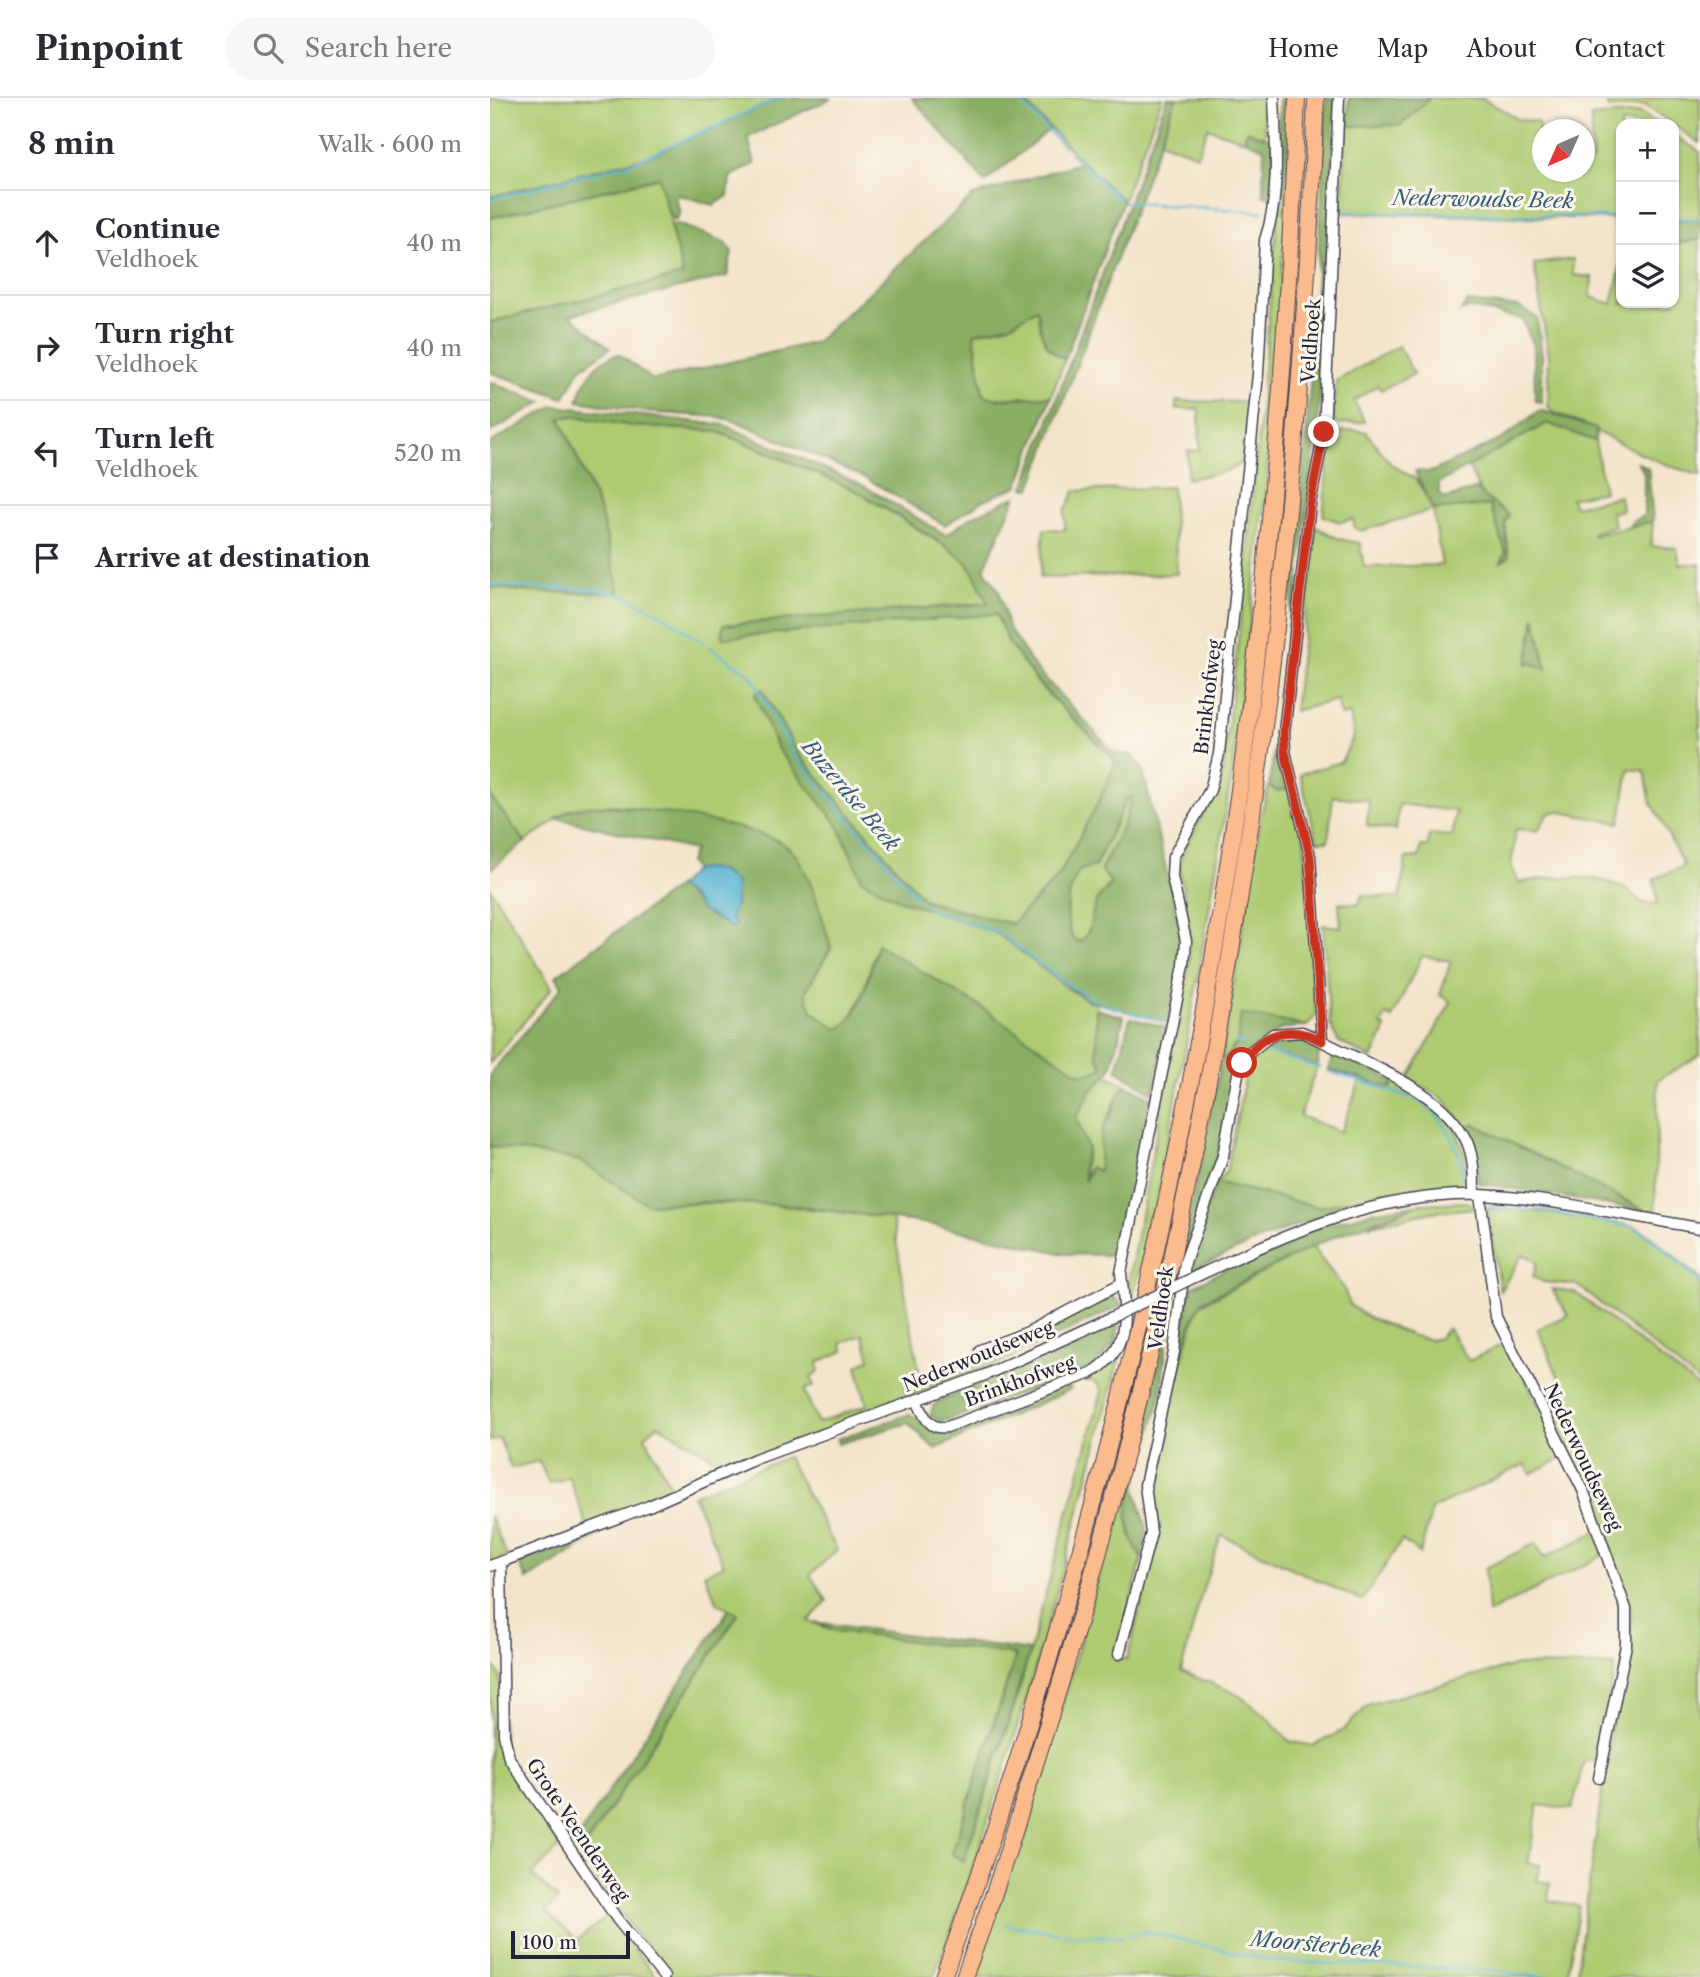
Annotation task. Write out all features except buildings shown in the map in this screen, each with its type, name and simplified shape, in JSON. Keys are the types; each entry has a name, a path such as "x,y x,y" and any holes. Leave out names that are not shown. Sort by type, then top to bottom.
{"highway":[{"path":"943,1977 1045,1671 1096,1491 1181,1127 1236,807 1256,653 1283,380 1297,98"},
{"path":"964,1977 986,1918 1063,1677 1115,1497 1163,1303 1230,970 1258,789 1288,538 1302,373 1316,98"}],"street":[{"name":"Brinkhofweg","path":"917,1400 929,1424 941,1428 1091,1373 1108,1361 1120,1344 1126,1317 1121,1273 1184,965 1186,941 1172,877 1173,857 1210,790 1219,754 1258,374 1265,240 1270,226 1274,183 1274,98"},
{"name":"Veldhoek","path":"1322,1041 1310,856 1285,752 1284,732 1310,504 1324,432 1339,98"},
{"name":"Veldhoek","path":"1119,1654 1151,1534 1145,1485 1174,1352 1185,1262 1223,1156 1238,1074 1250,1052 1273,1034 1301,1032 1432,1099 1453,1117 1472,1158 1477,1195"},
{"name":"Nederwoudseweg","path":"495,1564 649,1506 755,1459 1028,1357 1284,1235 1348,1213 1417,1200 1477,1195 1529,1199 1699,1226"},
{"name":"Nederwoudseweg","path":"1477,1195 1496,1317 1583,1490 1626,1609 1628,1630 1600,1778"},
{"path":"981,1350 1028,1332 1122,1283"},
{"name":"Grote Veenderweg","path":"495,1564 504,1735 509,1758 617,1919 664,1977"}],"green space":[{"path":"490,98 781,98 647,157 490,197"},
{"path":"781,98 832,98 748,137 755,164 730,177 728,196 714,205 679,195 676,198 680,213 675,221 666,206 659,177 490,218 490,197 647,157"},
{"path":"912,98 1021,98 1050,129 985,182"},
{"path":"1021,98 1162,98 1123,200 1119,200"},
{"path":"1167,98 1176,98 1031,488 1024,488"},
{"path":"1176,98 1265,98 1265,137 1247,131 1244,140 1208,128 1197,155 1160,141"},
{"path":"1279,98 1290,98 1286,211 1278,211"},
{"path":"1326,98 1335,98 1330,265 1319,406 1280,740 1293,788 1276,791 1269,786 1290,615 1306,443"},
{"path":"1349,98 1430,98 1401,125 1353,126 1347,125"},
{"path":"1430,98 1482,98 1518,119 1532,121 1532,182 1595,182 1595,119 1591,117 1640,113 1650,119 1616,119 1616,219 1341,213 1347,125 1401,125"},
{"path":"1605,98 1700,98 1700,143 1679,128 1679,119 1665,119 1645,105 1608,109"},
{"path":"1247,131 1274,140 1271,197 1263,195 1264,148 1244,140"},
{"path":"1679,138 1700,152 1700,220 1679,220"},
{"path":"1082,162 1123,200 1065,359 1047,345 1041,332 1037,309 1009,325 974,333 983,395 998,399 1051,396 1018,486 984,500 945,525 864,477 738,422 719,417 647,412 578,401 583,386 597,366 619,354 653,380 816,342 973,196"},
{"path":"660,177 683,275 490,322 490,218"},
{"path":"1278,211 1286,211 1267,479 1232,773 1152,1227 1128,1313 1127,1288 1189,962 1189,927 1179,865 1185,847 1218,787 1223,771 1246,572"},
{"path":"1679,220 1700,220 1700,240 1679,243"},
{"path":"678,224 725,242 732,252 727,276 570,315 610,348 580,369 564,398 490,372 490,322 683,275 670,226"},
{"path":"1700,240 1700,475 1661,462 1551,411 1548,406 1549,356 1534,264 1573,259 1573,275 1592,277 1591,297 1612,304 1616,286 1616,308 1679,308 1679,243"},
{"path":"1467,302 1519,307 1537,318 1542,356 1542,402 1535,401 1534,346 1522,319 1470,308 1461,311"},
{"path":"1037,308 1041,331 1047,344 1065,359 1051,396 989,399 980,387 974,333 1009,325"},
{"path":"1398,346 1414,374 1381,390 1378,385 1354,401 1365,422 1338,424 1333,420 1336,381"},
{"path":"490,382 542,402 490,432"},
{"path":"1176,401 1250,402 1245,460 1225,471 1187,479 1188,451 1200,450 1199,409 1176,409"},
{"path":"554,406 724,425 860,484 946,535 971,517 1016,496 984,569 999,591 1008,627 1035,668 1114,753 1132,755 1142,768 1180,928 1179,967 1168,1023 1087,1000 998,934 898,899 862,880 838,825 777,748 755,695 762,689 799,755 924,900 1012,924 1058,877 1101,797 1116,761 1041,686 1010,645 996,614 722,638 723,625 988,603 970,566 944,544 855,490 716,431 632,426 575,416 560,418 600,511 620,593 530,592 490,587 490,529 494,527 490,518 490,443","holes":["1132,797 1122,828 1101,870 1111,882 1097,901 1087,934 1079,942 1073,939 1068,922 1069,894 1080,870 1095,866 1126,799"]},
{"path":"1540,410 1596,429 1595,441 1547,423 1439,483 1439,493 1445,499 1478,488 1482,495 1509,515 1505,523 1509,557 1501,562 1506,552 1490,505 1433,510 1415,471 1431,472 1502,439"},
{"path":"575,416 632,426 716,431 855,490 962,557 980,581 988,603 723,625 722,637 996,614 1010,645 1040,686 1116,761 1101,797 1058,877 1011,924 924,900 799,755 755,695 838,825 863,880 998,934 1070,990 1096,1003 1097,1056 1103,1066 1087,1074 1070,1069 982,1008 877,945 862,996 846,1026 837,1029 812,1011 805,992 831,948 811,887 796,856 779,841 764,835 624,806 605,805 570,810 525,842 490,796 490,587 530,592 620,593 600,511 560,417"},
{"path":"1547,423 1595,441 1604,491 1571,498 1574,506 1620,496 1622,510 1611,513 1615,526 1592,533 1593,536 1653,521 1651,546 1677,548 1680,564 1700,564 1700,1055 1658,1080 1655,1211 1646,1211 1474,1124 1466,1128 1444,1099 1408,1079 1451,1002 1440,995 1451,961 1422,956 1392,1018 1386,1015 1381,1025 1386,1028 1372,1059 1338,1041 1330,1024 1323,925 1341,927 1339,903 1359,904 1362,895 1400,898 1406,858 1419,857 1421,846 1428,846 1429,834 1452,836 1456,811 1399,804 1396,830 1367,826 1369,800 1333,796 1328,841 1317,841 1300,774 1341,762 1354,736 1350,714 1341,716 1337,700 1294,711 1316,527 1339,539 1360,543 1364,567 1442,565 1433,510 1490,505 1506,552 1502,561 1509,557 1505,523 1509,515 1482,495 1468,466","holes":["1536,620 1546,669 1528,662","1629,769 1645,771 1650,799 1684,866 1654,879 1658,903 1644,903 1621,886 1596,879 1556,878 1519,883 1511,867 1516,829 1538,831 1547,815 1555,811 1620,823"]},
{"path":"1354,430 1366,432 1391,464 1417,480 1433,510 1360,531 1355,528 1353,519 1340,522 1323,516 1329,450 1335,433"},
{"path":"1638,463 1648,468 1653,521 1629,527 1634,520 1644,516 1644,473"},
{"path":"1172,487 1177,574 1040,578 1044,529 1065,530 1065,511 1075,491"},
{"path":"1535,617 1547,670 1529,662 1527,665"},
{"path":"1269,786 1276,790 1293,788 1304,836 1316,1015 1307,1026 1297,1025 1237,1043 1221,1062 1261,815"},
{"path":"490,796 525,842 490,870"},
{"path":"1132,797 1122,828 1101,870 1111,882 1097,900 1093,923 1082,942 1073,939 1067,913 1072,886 1080,870 1095,866 1127,798"},
{"path":"588,806 662,812 694,818 754,832 791,850 805,870 831,948 805,992 812,1011 837,1029 853,1016 859,1005 877,944 982,1008 1080,1074 1096,1072 1103,1067 1097,1056 1096,1009 1124,1017 1111,1069 1091,1091 1076,1117 1088,1149 1083,1167 1085,1181 1090,1167 1099,1171 1101,1134 1122,1090 1128,1086 1152,1098 1119,1250 1109,1255 1065,1254 924,1223 791,1205 719,1202 647,1204 578,1160 490,1146 490,1074 562,987 556,976 677,887 714,916 730,918 735,905 736,883 722,872 694,870 689,862 694,850 557,818 570,810"},
{"path":"490,888 552,988 490,1063"},
{"path":"1241,1014 1307,1026 1280,1029 1236,1073 1218,1155 1185,1251 1179,1288 1174,1290 1221,1062 1237,1043"},
{"path":"1130,1018 1167,1028 1153,1093 1117,1070"},
{"path":"1283,1037 1294,1037 1320,1046 1317,1066 1259,1049"},
{"path":"1259,1049 1317,1066 1300,1116 1341,1132 1361,1078 1391,1088 1394,1081 1427,1101 1448,1119 1456,1131 1466,1161 1469,1183 1461,1191 1417,1195 1416,1189 1318,1207 1216,1182 1226,1172 1247,1068"},
{"path":"1335,1052 1394,1081 1391,1088 1328,1069"},
{"path":"1106,1075 1128,1086 1117,1097 1101,1134 1099,1171 1087,1170 1085,1182 1083,1167 1088,1149 1076,1117 1091,1091"},
{"path":"1474,1124 1646,1211 1478,1183 1473,1143 1466,1128"},
{"path":"490,1146 578,1160 647,1204 757,1203 892,1218 921,1382 905,1389 907,1400 721,1470 713,1457 658,1425 645,1436 673,1492 587,1526 569,1477 549,1484 539,1461 511,1468 499,1438 490,1441","holes":["863,1335 870,1359 857,1366 867,1405 818,1423 804,1390 814,1386 811,1377 819,1371 818,1362 844,1351 841,1343"]},
{"path":"1216,1182 1318,1207 1416,1189 1417,1195 1387,1199 1328,1214 1189,1271 1191,1254"},
{"path":"1467,1202 1477,1208 1432,1212 1368,1226 1419,1204"},
{"path":"1419,1204 1331,1238 1203,1301 1193,1319 1177,1375 1190,1288 1287,1236 1372,1212"},
{"path":"1487,1207 1543,1212 1634,1226 1651,1236 1700,1279 1700,1383 1577,1285 1543,1282 1533,1277 1537,1262 1523,1254 1500,1291"},
{"path":"1312,1247 1343,1287 1350,1305 1367,1317 1413,1336 1431,1340 1439,1338 1448,1328 1469,1361 1507,1342 1564,1457 1531,1474 1525,1464 1432,1509 1420,1554 1402,1540 1362,1601 1221,1535 1202,1592 1181,1671 1237,1694 1265,1715 1289,1741 1313,1746 1342,1731 1370,1704 1516,1665 1615,1666 1599,1761 1584,1761 1572,1809 1538,1805 1528,1863 1540,1865 1537,1881 1550,1883 1548,1900 1579,1906 1567,1977 974,1977 1049,1751 1126,1480 1135,1487 1128,1504 1128,1514 1131,1534 1142,1559 1116,1658 1127,1659 1158,1540 1154,1482 1177,1375 1198,1306"},
{"path":"1552,1289 1575,1292 1700,1389 1700,1977 1576,1977 1613,1714 1632,1617 1610,1543 1592,1495 1552,1417 1572,1409 1538,1329 1568,1315"},
{"path":"1110,1293 1122,1305 977,1374 907,1400 905,1389 1012,1345"},
{"path":"1173,1296 1160,1399 1135,1487 1126,1480 1161,1354"},
{"path":"1121,1320 1115,1343 1092,1368 942,1422 930,1416 934,1404"},
{"path":"1119,1359 1057,1593 1011,1748 934,1977 672,1977 638,1937 580,1854 738,1614 718,1603 704,1574 724,1565 693,1495 787,1457 837,1550 810,1575 827,1601 808,1621 836,1631 1016,1654 952,1854 964,1861 1016,1701 1102,1391 1096,1382 1084,1381"},
{"path":"1066,1385 1071,1389 935,1449 908,1423 838,1444 837,1439 910,1414 937,1433"},
{"path":"1135,1487 1147,1529 1142,1559 1133,1542 1128,1523 1128,1505"},
{"path":"490,1516 507,1556 490,1563"},
{"path":"1598,1531 1606,1554 1488,1613 1485,1568 1536,1543 1544,1558"},
{"path":"602,1533 527,1580 519,1563"},
{"path":"729,1609 738,1614 580,1854 573,1845"},
{"path":"814,1622 1030,1651 964,1861 952,1854 1016,1655 836,1631"},
{"path":"490,1662 500,1675 504,1759 508,1771 560,1846 532,1875 558,1899 546,1912 577,1940 608,1916 656,1977 490,1977"}],"water":[{"path":"712,869 722,872 736,883 735,905 730,918 736,924 732,928 701,910 691,897 677,887 694,870"}],"waterway":[{"name":"Nederwoudse Beek","path":"490,199 631,163 780,98"},
{"name":"Nederwoudse Beek","path":"1017,98 1064,147"},
{"name":"Nederwoudse Beek","path":"1070,153 1119,199"},
{"name":"Nederwoudse Beek","path":"1124,202 1263,212"},
{"name":"Nederwoudse Beek","path":"1344,212 1616,217"},
{"name":"Nederwoudse Beek","path":"1679,218 1700,219"},
{"name":"Buzerdse Beek","path":"490,584 612,593 640,603 703,642"},
{"name":"Buzerdse Beek","path":"710,647 751,675 795,757 919,900"},
{"name":"Buzerdse Beek","path":"924,905 930,910 999,933 1066,984 1099,1002"},
{"name":"Buzerdse Beek","path":"1102,1004 1123,1010"},
{"name":"Buzerdse Beek","path":"1128,1012 1169,1022"},
{"name":"Buzerdse Beek","path":"1236,1042 1244,1044"},
{"name":"Buzerdse Beek","path":"1259,1049 1320,1068"},
{"name":"Buzerdse Beek","path":"1328,1071 1409,1097"},
{"name":"Buzerdse Beek","path":"1415,1099 1435,1114 1449,1132 1458,1153 1463,1178"},
{"name":"Buzerdse Beek","path":"1489,1210 1540,1210 1633,1227 1650,1237 1700,1281"},
{"name":"Moorsterbeek","path":"1005,1924 1072,1935 1122,1937"},
{"name":"Moorsterbeek","path":"1128,1936 1147,1932 1271,1961 1490,1970 1547,1977"}],"route":[{"path":"1242,1063 1259,1042 1273,1034 1301,1032 1322,1041 1310,856 1285,752 1284,732 1310,504 1324,432"}]}
